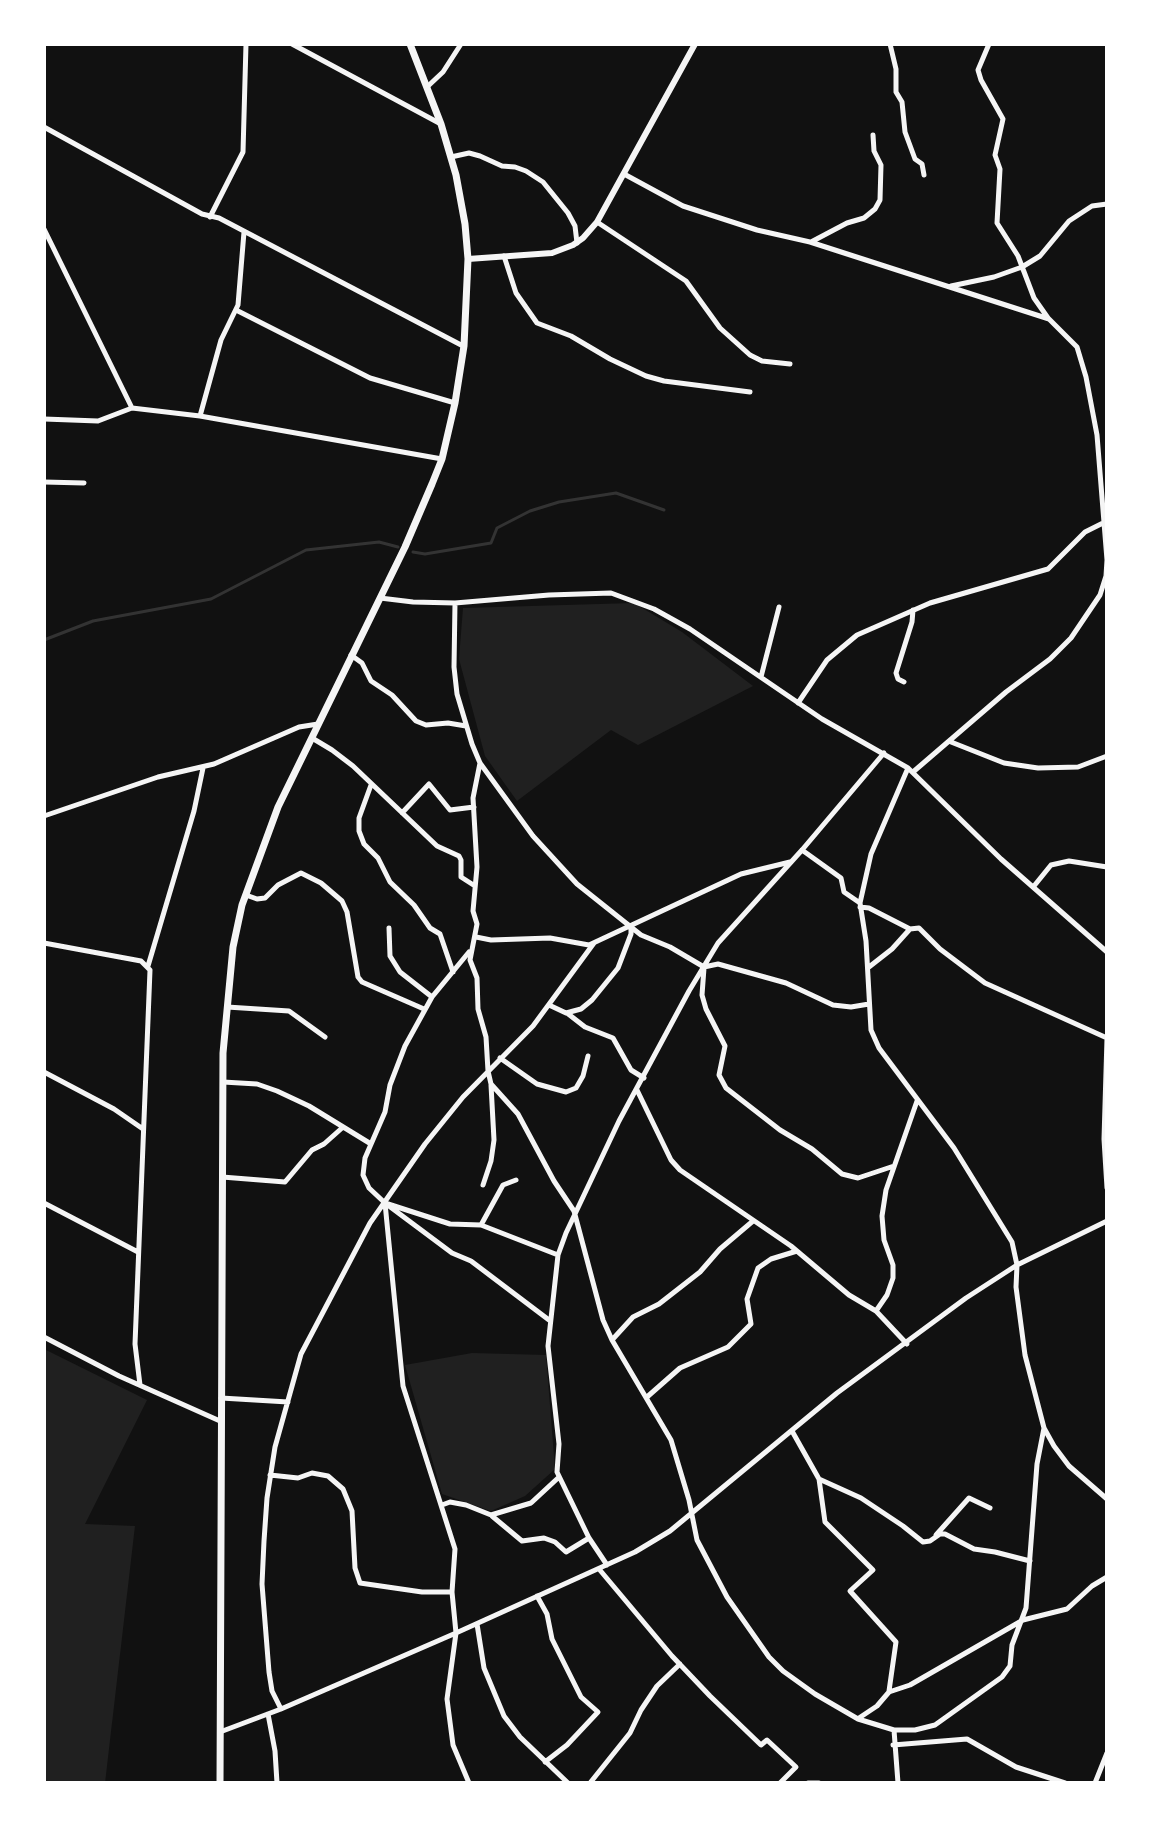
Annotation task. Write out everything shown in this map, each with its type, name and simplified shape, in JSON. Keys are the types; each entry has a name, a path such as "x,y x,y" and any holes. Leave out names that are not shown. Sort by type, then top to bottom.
{"main road":[{"path":"220,1783 223,1082 226,1007 233,947 245,895 278,807 405,547 442,459 464,346 468,259 465,224 441,124 410,44"}],"street":[{"path":"210,217 243,152 246,44"},
{"path":"292,44 441,124"},
{"path":"427,87 443,72 461,44"},
{"path":"468,259 552,253 577,243 597,222 695,44"},
{"path":"890,44 905,132 915,159 922,164 924,175"},
{"path":"989,44 978,70 1003,119 995,155 1000,169 997,223 1022,267 1034,298 1049,319 1070,338 1081,357 1097,435 1107,560 1104,596 1071,638 950,742 910,770 871,854 860,905 869,968 871,1030 917,1101 954,1148 1012,1242 1025,1355 1044,1428 1069,1466 1107,1499"},
{"path":"44,127 210,217 219,218 464,346"},
{"path":"810,242 864,218 875,209 880,200 881,165 874,151 873,135"},
{"path":"451,158 469,153 502,166 526,171 543,182 568,213 575,226 577,243"},
{"path":"624,174 683,206 757,230 810,242 1049,319"},
{"path":"948,287 1022,267 1040,256 1069,221 1092,206 1107,204"},
{"path":"597,222 686,281 720,328 750,355 762,361 790,364"},
{"path":"44,229 132,408"},
{"path":"200,416 221,340 236,310 244,231"},
{"path":"504,256 516,293 537,323 571,336 646,376 750,392"},
{"path":"236,310 370,378 455,403"},
{"path":"44,419 98,421 132,408 200,416 442,459"},
{"path":"44,482 84,483"},
{"path":"798,703 827,660 857,635 913,610 1048,569 1085,532 1105,522"},
{"path":"380,598 455,603 611,593 634,599 910,770 978,837 1107,952"},
{"path":"455,603 454,667 457,694 480,763 533,836 577,884 641,935 670,947 704,967 718,964 786,983 833,1005 851,1007 869,1004"},
{"path":"761,677 779,607"},
{"path":"904,682 898,679 896,673 913,610"},
{"path":"351,655 362,663 371,681 392,695 416,721 426,725 448,723 466,726"},
{"path":"44,816 158,777 203,768 299,727 319,723"},
{"path":"312,738 338,754 437,846 459,856 461,877 475,886"},
{"path":"950,742 1004,763 1038,768 1078,767 1107,756"},
{"path":"607,1565 589,1538 558,1478 559,1444 548,1346 558,1255 574,1211 718,943 884,753"},
{"path":"480,763 473,798 477,867 473,911 477,924 470,960 478,988 478,1009 486,1037 491,1084 494,1140 483,1185"},
{"path":"140,1385 135,1344 148,966 194,811 203,768"},
{"path":"402,813 429,784 450,810 474,807"},
{"path":"371,785 359,818 359,831 364,844 378,858 390,882 414,905 430,928 440,934 453,972"},
{"path":"802,850 841,878 844,892 860,905 910,929 919,928 940,949 985,983 1107,1038 1104,1139 1107,1188"},
{"path":"1034,886 1051,865 1069,861 1107,867"},
{"path":"476,937 491,940 550,938 583,945 594,943 741,874 791,862"},
{"path":"245,895 265,898 278,885 301,873 321,883 342,901 347,912 358,977 362,982 424,1009"},
{"path":"566,1013 581,1009 612,977 626,950 631,925"},
{"path":"389,928 390,956 400,972 432,997"},
{"path":"869,968 910,929"},
{"path":"44,943 134,959 148,966"},
{"path":"281,1709 272,1691 269,1672 262,1584 270,1475 307,1340 364,1233 437,1128 533,1026 594,943"},
{"path":"471,950 424,1009 401,1056 363,1175 369,1188 385,1203 452,1253 471,1261 549,1320"},
{"path":"704,967 702,995 725,1046 719,1075 726,1088 842,1174 858,1178 894,1166"},
{"path":"549,1005 585,1027 613,1038 631,1070 644,1078"},
{"path":"226,1007 289,1011 325,1037"},
{"path":"500,1058 537,1084 566,1092 576,1088 588,1056"},
{"path":"44,1072 114,1109 143,1129"},
{"path":"223,1082 257,1084 277,1091 309,1106 371,1144"},
{"path":"491,1084 518,1114 574,1211 603,1320 671,1440 697,1540 727,1597 769,1657 798,1683 858,1719 894,1730 915,1730 935,1725 1002,1677 1010,1666 1012,1645 1023,1620 1037,1464 1044,1428"},
{"path":"637,1090 671,1160 680,1170 797,1251 849,1295 876,1311 907,1344"},
{"path":"876,1311 887,1295 893,1278 882,1216 886,1190 917,1101"},
{"path":"222,1177 285,1182 312,1150 342,1128"},
{"path":"481,1225 503,1185 516,1180"},
{"path":"44,1203 138,1252"},
{"path":"385,1203 450,1224 481,1225 558,1255"},
{"path":"385,1203 403,1386 455,1549 452,1592 456,1633 448,1709 453,1745 469,1783"},
{"path":"612,1340 633,1317 659,1304 700,1272 720,1249 753,1220"},
{"path":"220,1732 281,1709 477,1624 660,1538 837,1393 966,1298 1017,1265 1107,1221"},
{"path":"647,1397 680,1368 728,1347 753,1321 747,1299 758,1268 771,1259 797,1251"},
{"path":"44,1337 220,1421"},
{"path":"220,1398 288,1402"},
{"path":"792,1431 819,1479 825,1522 873,1570 850,1591 896,1642 889,1692"},
{"path":"270,1475 298,1478 312,1473 328,1476 343,1489 352,1511 355,1568 360,1583 422,1592 452,1592"},
{"path":"491,1515 531,1503 558,1478"},
{"path":"819,1479 861,1498 923,1542 935,1536 964,1500 973,1498 990,1508"},
{"path":"442,1505 450,1502 466,1505 491,1515 522,1541 544,1538 555,1542 566,1552 589,1538"},
{"path":"935,1536 945,1534 974,1549 1030,1561"},
{"path":"599,1569 680,1664 761,1745 767,1740 796,1767 780,1783"},
{"path":"858,1719 877,1706 889,1692 910,1685 1023,1620 1067,1609 1107,1577"},
{"path":"537,1596 547,1614 552,1639 581,1697 598,1712 567,1745 545,1762"},
{"path":"477,1624 484,1668 495,1699 511,1727 568,1783"},
{"path":"590,1783 630,1733 657,1686 680,1664"},
{"path":"268,1714 274,1738 277,1783"},
{"path":"894,1730 898,1783"},
{"path":"893,1745 967,1739 1016,1767 1065,1783"},
{"path":"1095,1783 1107,1753"},
{"path":"808,1783 819,1783"}],"shaded area":[{"path":"634,603 682,632 753,686 638,745 611,730 517,801 485,756 459,659 463,608"},
{"path":"44,1349 147,1400 85,1524 135,1526 105,1783 44,1783"},
{"path":"472,1353 546,1355 555,1469 525,1496 491,1511 442,1494 405,1365"}],"waterway":[{"path":"413,552 425,554 491,543 497,528 530,511 559,502 616,493 664,510"},
{"path":"44,640 93,621 211,599 306,550 379,542 398,547"}]}
